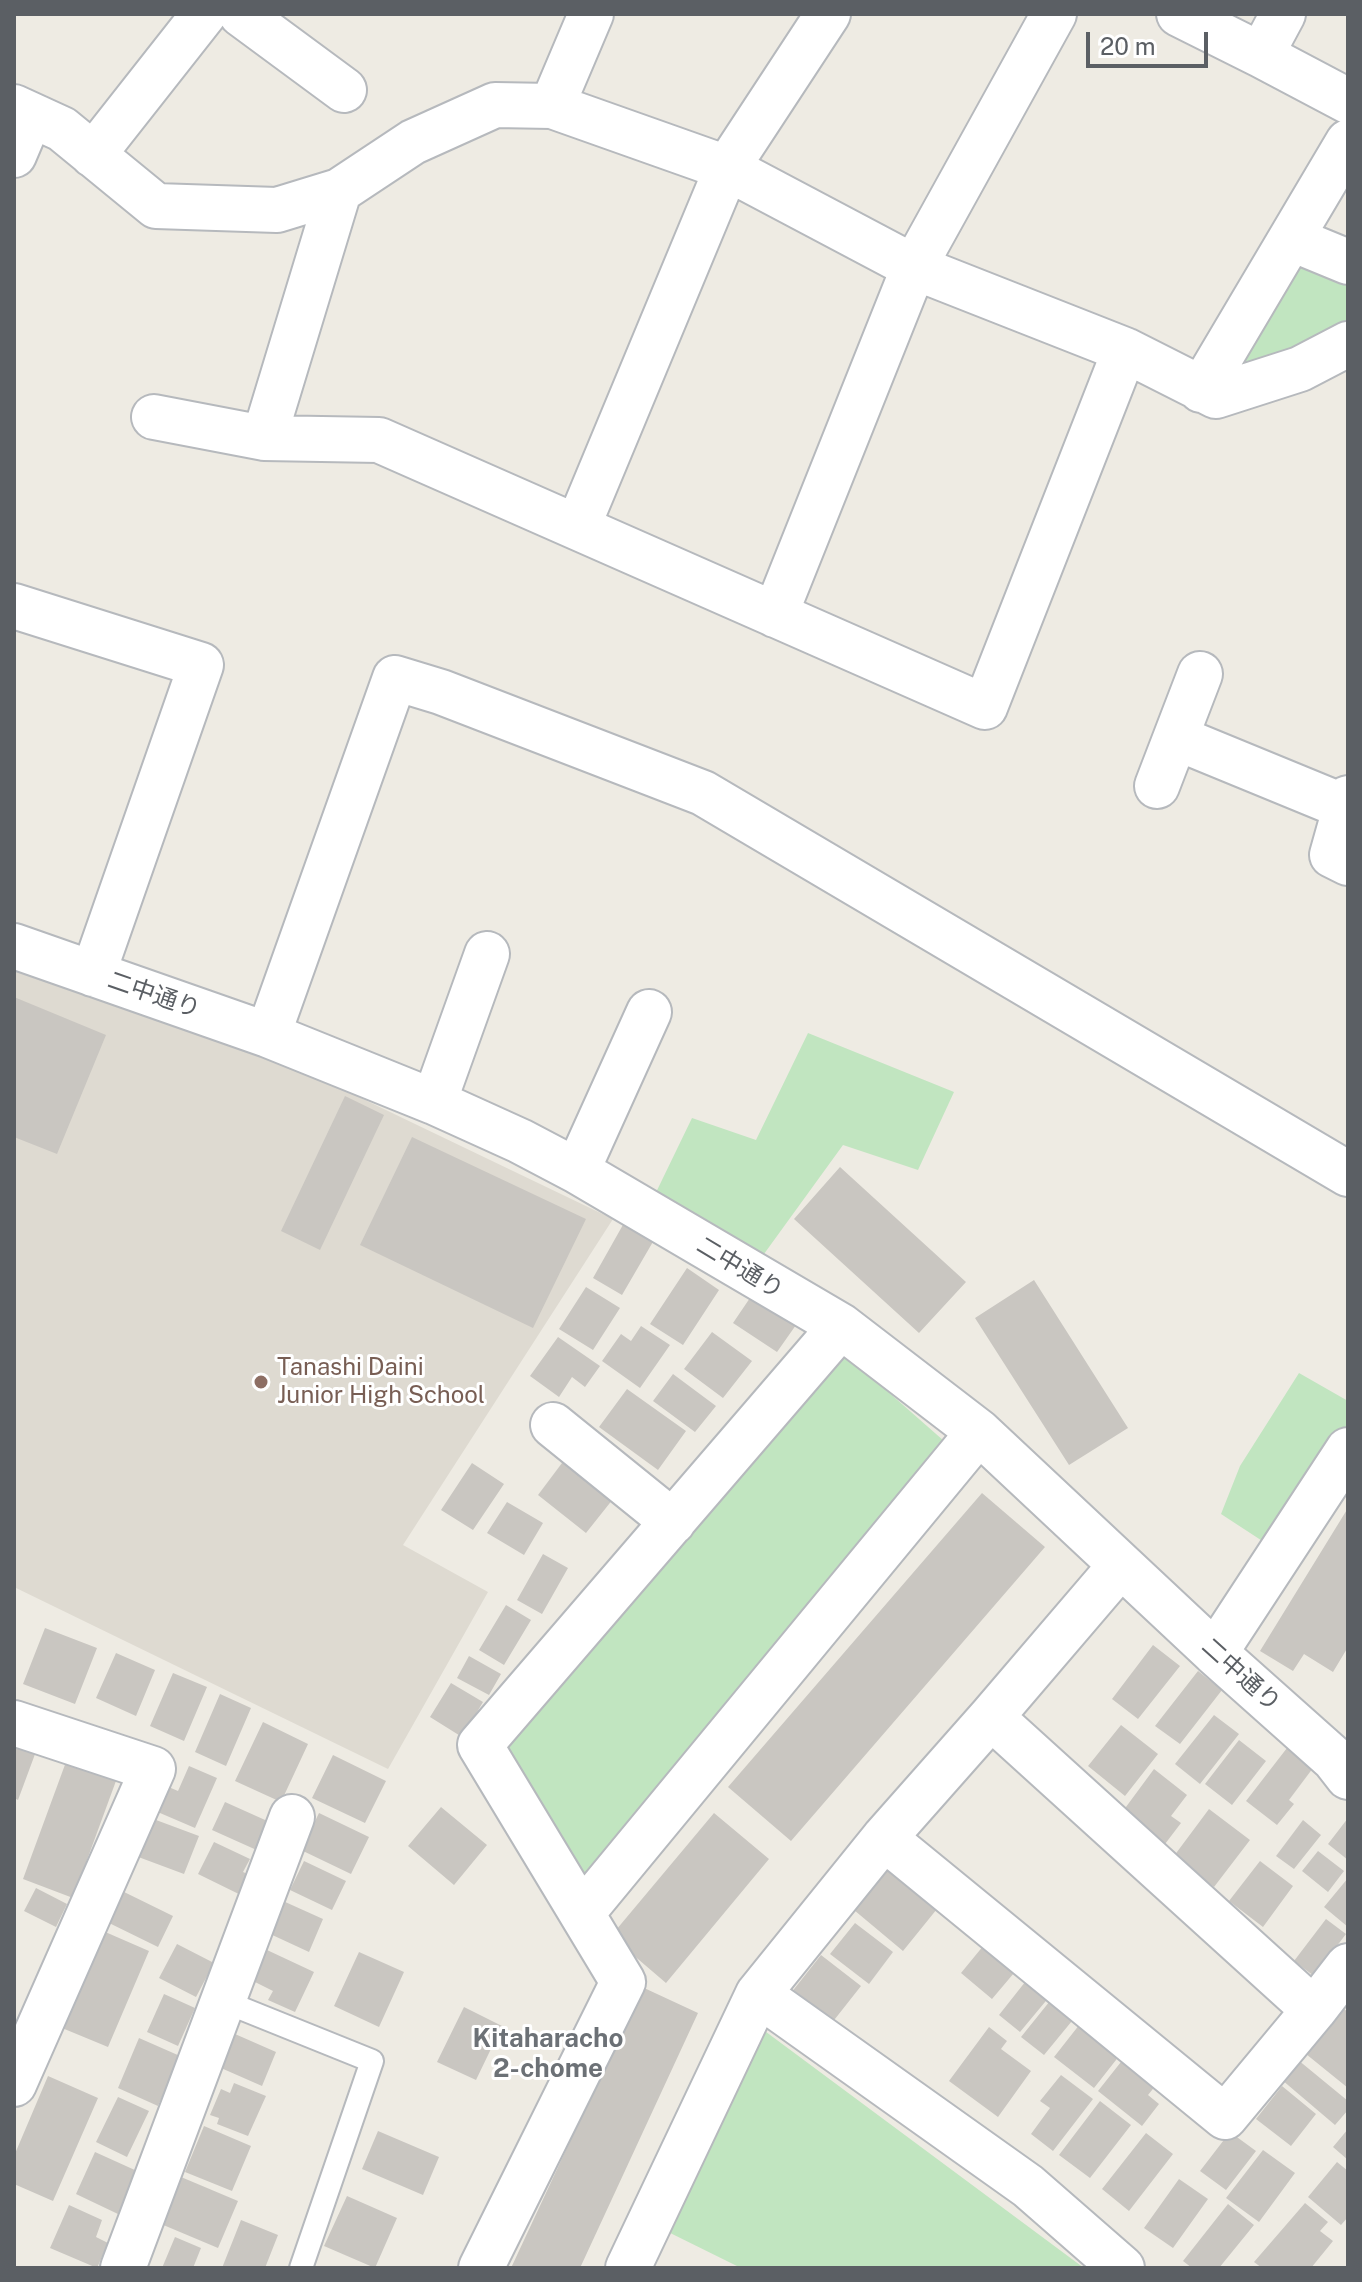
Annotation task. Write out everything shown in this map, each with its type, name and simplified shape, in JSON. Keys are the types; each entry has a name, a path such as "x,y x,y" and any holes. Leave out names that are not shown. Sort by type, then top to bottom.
{"street":[{"path":"93,155 204,14"},
{"path":"241,14 344,90"},
{"path":"552,106 591,14"},
{"path":"578,526 727,168 828,14"},
{"path":"775,615 914,267 1054,14"},
{"path":"1179,14 1348,101"},
{"path":"1261,55 1283,14"},
{"path":"14,155 22,111 62,129 156,206 277,210 339,191 413,142 495,105 552,106 727,168 914,267 1125,350 1216,396 1300,369 1348,344"},
{"path":"1201,390 1348,142"},
{"path":"264,438 339,191"},
{"path":"1292,239 1348,262"},
{"path":"154,417 264,438 379,440 985,707 1125,350"},
{"path":"14,606 201,665 93,974"},
{"path":"1157,786 1200,674"},
{"path":"268,1035 395,678 441,692 703,793 1348,1174"},
{"path":"1177,738 1346,802 1332,855 1348,863"},
{"name":"二中通り","path":"14,946 268,1035 434,1102 520,1141 577,1171 841,1326 979,1432 1215,1653 1343,1758"},
{"path":"434,1102 487,954"},
{"path":"577,1171 649,1012"},
{"path":"481,2268 623,1982 480,1745 841,1326"},
{"path":"553,1425 673,1522"},
{"path":"582,1913 979,1432"},
{"path":"1215,1653 1348,1450"},
{"path":"628,2268 758,1994 884,1838 1121,1565"},
{"path":"991,1717 1314,2010"},
{"path":"14,1723 153,1769 14,2084"},
{"path":"123,2268 292,1817"},
{"path":"884,1838 1225,2117 1348,1966"},
{"path":"758,1994 1028,2186 1106,2263"}],"lane":[{"path":"223,2001 372,2061 301,2268"}],"shaded area":[{"name":"Tanashi Daini Junior High School","path":"14,968 139,1007 338,1087 613,1219 403,1545 488,1592 388,1769 14,1587"}],"green space":[{"path":"1292,239 1348,262 1348,340 1216,396"},
{"path":"808,1033 954,1092 918,1170 843,1145 756,1265 647,1211 692,1118 756,1140"},
{"path":"837,1347 952,1448 584,1894 498,1747"},
{"path":"1299,1373 1348,1401 1348,1427 1270,1546 1221,1514 1240,1466"},
{"path":"754,2023 1084,2268 741,2268 656,2226"}],"building":[{"path":"14,997 106,1035 57,1154 14,1137"},
{"path":"345,1096 384,1115 320,1250 281,1231"},
{"path":"412,1137 586,1219 533,1328 360,1245"},
{"path":"840,1167 966,1282 919,1333 794,1219"},
{"path":"624,1223 654,1240 622,1295 593,1278"},
{"path":"687,1268 719,1290 683,1345 650,1324"},
{"path":"1034,1280 1128,1428 1069,1465 975,1318"},
{"path":"586,1287 620,1308 593,1350 559,1329"},
{"path":"752,1295 796,1325 777,1352 733,1323"},
{"path":"641,1326 670,1345 640,1388 602,1361 621,1334 631,1341"},
{"path":"712,1332 752,1361 723,1398 684,1369"},
{"path":"558,1337 600,1366 585,1387 572,1377 559,1397 530,1376"},
{"path":"673,1374 716,1406 695,1432 653,1401"},
{"path":"627,1389 686,1431 658,1470 599,1427"},
{"path":"568,1455 617,1494 586,1533 538,1495"},
{"path":"472,1463 504,1484 473,1530 441,1510"},
{"path":"982,1493 1045,1547 791,1841 728,1787"},
{"path":"507,1502 543,1523 524,1555 487,1533"},
{"path":"1348,1508 1348,1647 1333,1672 1304,1654 1293,1671 1260,1651"},
{"path":"543,1554 568,1568 542,1614 517,1600"},
{"path":"506,1605 531,1620 504,1665 479,1650"},
{"path":"45,1628 97,1648 75,1704 23,1684"},
{"path":"1153,1645 1180,1666 1138,1719 1112,1699"},
{"path":"116,1653 155,1670 136,1716 96,1698"},
{"path":"469,1656 501,1674 489,1695 457,1678"},
{"path":"1198,1671 1222,1690 1180,1744 1155,1726"},
{"path":"173,1673 207,1687 184,1741 150,1726"},
{"path":"451,1683 483,1702 462,1737 430,1717"},
{"path":"220,1694 251,1708 226,1766 195,1752"},
{"path":"1214,1715 1239,1734 1200,1784 1175,1764"},
{"path":"263,1722 308,1744 281,1802 235,1781"},
{"path":"1121,1725 1158,1754 1125,1796 1088,1766"},
{"path":"14,1729 41,1738 18,1800 14,1798"},
{"path":"1239,1740 1266,1761 1232,1805 1205,1784"},
{"path":"1287,1748 1313,1768 1289,1800 1294,1804 1277,1825 1246,1801"},
{"path":"70,1751 120,1770 73,1898 23,1879"},
{"path":"333,1755 386,1781 365,1823 312,1798"},
{"path":"189,1766 217,1778 195,1828 153,1810 164,1785 178,1791"},
{"path":"1154,1769 1187,1795 1171,1816 1181,1823 1165,1844 1123,1811"},
{"path":"225,1802 274,1824 261,1852 212,1830"},
{"path":"441,1807 487,1845 454,1885 408,1846"},
{"path":"1209,1809 1250,1840 1214,1887 1174,1856"},
{"path":"319,1813 369,1837 351,1874 301,1850"},
{"path":"714,1813 769,1859 666,1983 611,1936"},
{"path":"148,1817 199,1836 184,1874 133,1855"},
{"path":"1348,1818 1348,1860 1328,1844"},
{"path":"1303,1820 1321,1835 1294,1869 1276,1856"},
{"path":"214,1842 250,1859 243,1872 261,1880 251,1900 198,1874"},
{"path":"1318,1851 1344,1871 1328,1892 1302,1871"},
{"path":"304,1861 346,1881 332,1910 290,1890"},
{"path":"1260,1861 1293,1886 1263,1927 1229,1901"},
{"path":"891,1864 941,1904 903,1951 854,1910"},
{"path":"1348,1878 1348,1927 1324,1907"},
{"path":"36,1888 67,1904 56,1927 24,1911"},
{"path":"120,1890 173,1916 158,1947 105,1921"},
{"path":"283,1901 323,1919 309,1952 268,1933"},
{"path":"1326,1919 1346,1934 1314,1976 1294,1961"},
{"path":"855,1923 893,1952 869,1984 830,1954"},
{"path":"103,1931 149,1951 108,2047 62,2028"},
{"path":"993,1934 1025,1960 992,1999 961,1973"},
{"path":"177,1944 214,1963 196,1997 159,1978"},
{"path":"267,1950 314,1972 295,2012 268,2000 273,1991 253,1981"},
{"path":"359,1952 404,1972 379,2027 334,2006"},
{"path":"821,1955 861,1986 831,2024 791,1993"},
{"path":"1033,1972 1055,1990 1020,2032 999,2015"},
{"path":"642,1987 698,2013 580,2268 511,2268"},
{"path":"1058,1991 1081,2010 1044,2055 1021,2037"},
{"path":"164,1994 195,2008 178,2046 147,2032"},
{"path":"464,2007 502,2026 476,2080 437,2062"},
{"path":"1344,2009 1348,2012 1348,2088 1306,2054"},
{"path":"1087,2015 1127,2046 1094,2088 1054,2057"},
{"path":"989,2027 1007,2041 1001,2049 1031,2071 998,2117 949,2081"},
{"path":"235,2034 276,2052 262,2086 221,2068"},
{"path":"139,2038 180,2056 158,2106 118,2088"},
{"path":"1132,2048 1165,2074 1148,2095 1159,2104 1142,2126 1098,2091"},
{"path":"1292,2055 1348,2101 1348,2110 1335,2125 1275,2074"},
{"path":"1061,2075 1093,2099 1053,2151 1031,2134 1050,2108 1040,2101"},
{"path":"48,2076 98,2098 53,2201 14,2184 14,2156"},
{"path":"234,2083 266,2096 248,2136 217,2124 219,2118 210,2115 221,2089 230,2093"},
{"path":"1282,2086 1316,2114 1291,2146 1256,2119"},
{"path":"118,2097 149,2111 127,2157 96,2142"},
{"path":"1100,2101 1131,2125 1090,2178 1059,2155"},
{"path":"204,2126 251,2146 232,2191 185,2172"},
{"path":"1348,2129 1348,2160 1333,2147"},
{"path":"378,2131 439,2157 423,2195 362,2169"},
{"path":"1230,2132 1256,2151 1226,2190 1200,2171"},
{"path":"1146,2133 1173,2154 1129,2211 1102,2189"},
{"path":"1263,2150 1295,2173 1259,2222 1226,2198"},
{"path":"95,2152 137,2171 118,2214 76,2194"},
{"path":"1337,2162 1348,2171 1348,2217 1341,2225 1308,2197"},
{"path":"181,2177 238,2201 218,2248 161,2224"},
{"path":"1179,2179 1208,2199 1173,2248 1144,2228"},
{"path":"347,2196 397,2218 375,2268 324,2246"},
{"path":"1305,2203 1328,2222 1320,2231 1333,2241 1311,2268 1262,2268 1254,2262"},
{"path":"1228,2204 1254,2225 1219,2268 1192,2268 1183,2261"},
{"path":"69,2205 102,2220 96,2237 108,2243 97,2268 50,2248"},
{"path":"241,2220 278,2235 265,2268 222,2268"},
{"path":"175,2237 201,2248 193,2268 162,2268"}],"place":[{"name":"Tanashi Daini Junior High School","path":"261,1382"}],"district":[{"name":"Kitaharacho 2-chome","path":"548,2054"}]}
